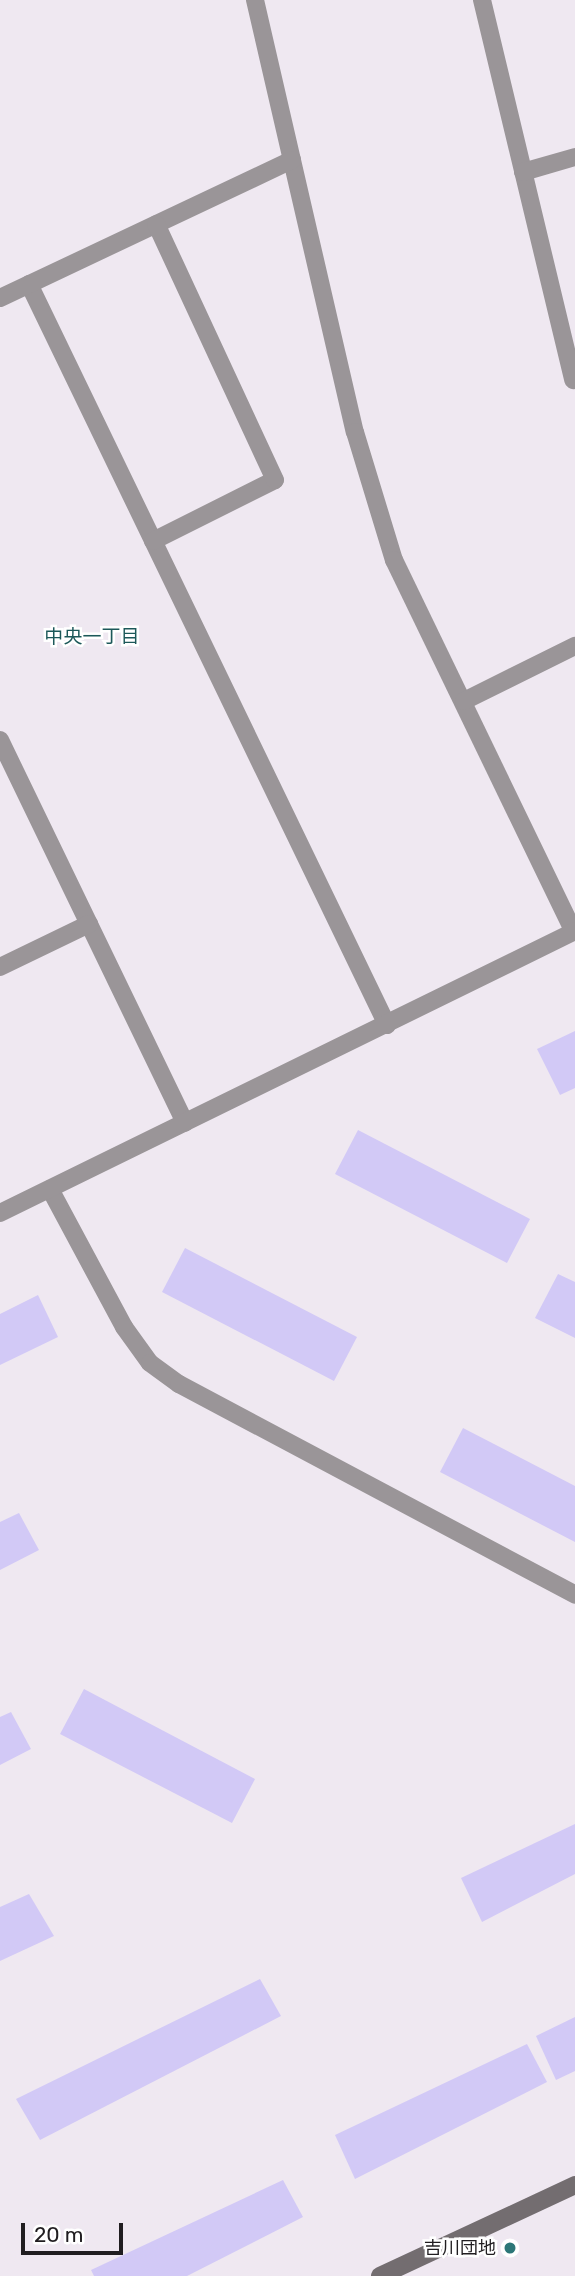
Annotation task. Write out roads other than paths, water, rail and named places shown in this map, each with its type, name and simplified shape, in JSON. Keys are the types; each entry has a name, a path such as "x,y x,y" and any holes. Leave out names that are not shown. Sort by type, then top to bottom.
{"street":[{"path":"0,1213 574,931 394,559 355,432 255,0"},
{"path":"482,0 574,383"},
{"path":"523,172 575,157"},
{"path":"0,298 292,160"},
{"path":"153,541 275,480 156,224"},
{"path":"29,284 387,1025"},
{"path":"464,701 575,646"},
{"path":"1,744 184,1123"},
{"path":"0,967 89,925"},
{"path":"50,1189 124,1327 150,1363 179,1384 575,1595"},
{"path":"380,2276 575,2185"}],"place":[{"name":"吉川団地","path":"510,2248"}],"district":[{"name":"中央一丁目","path":"92,637"}]}
